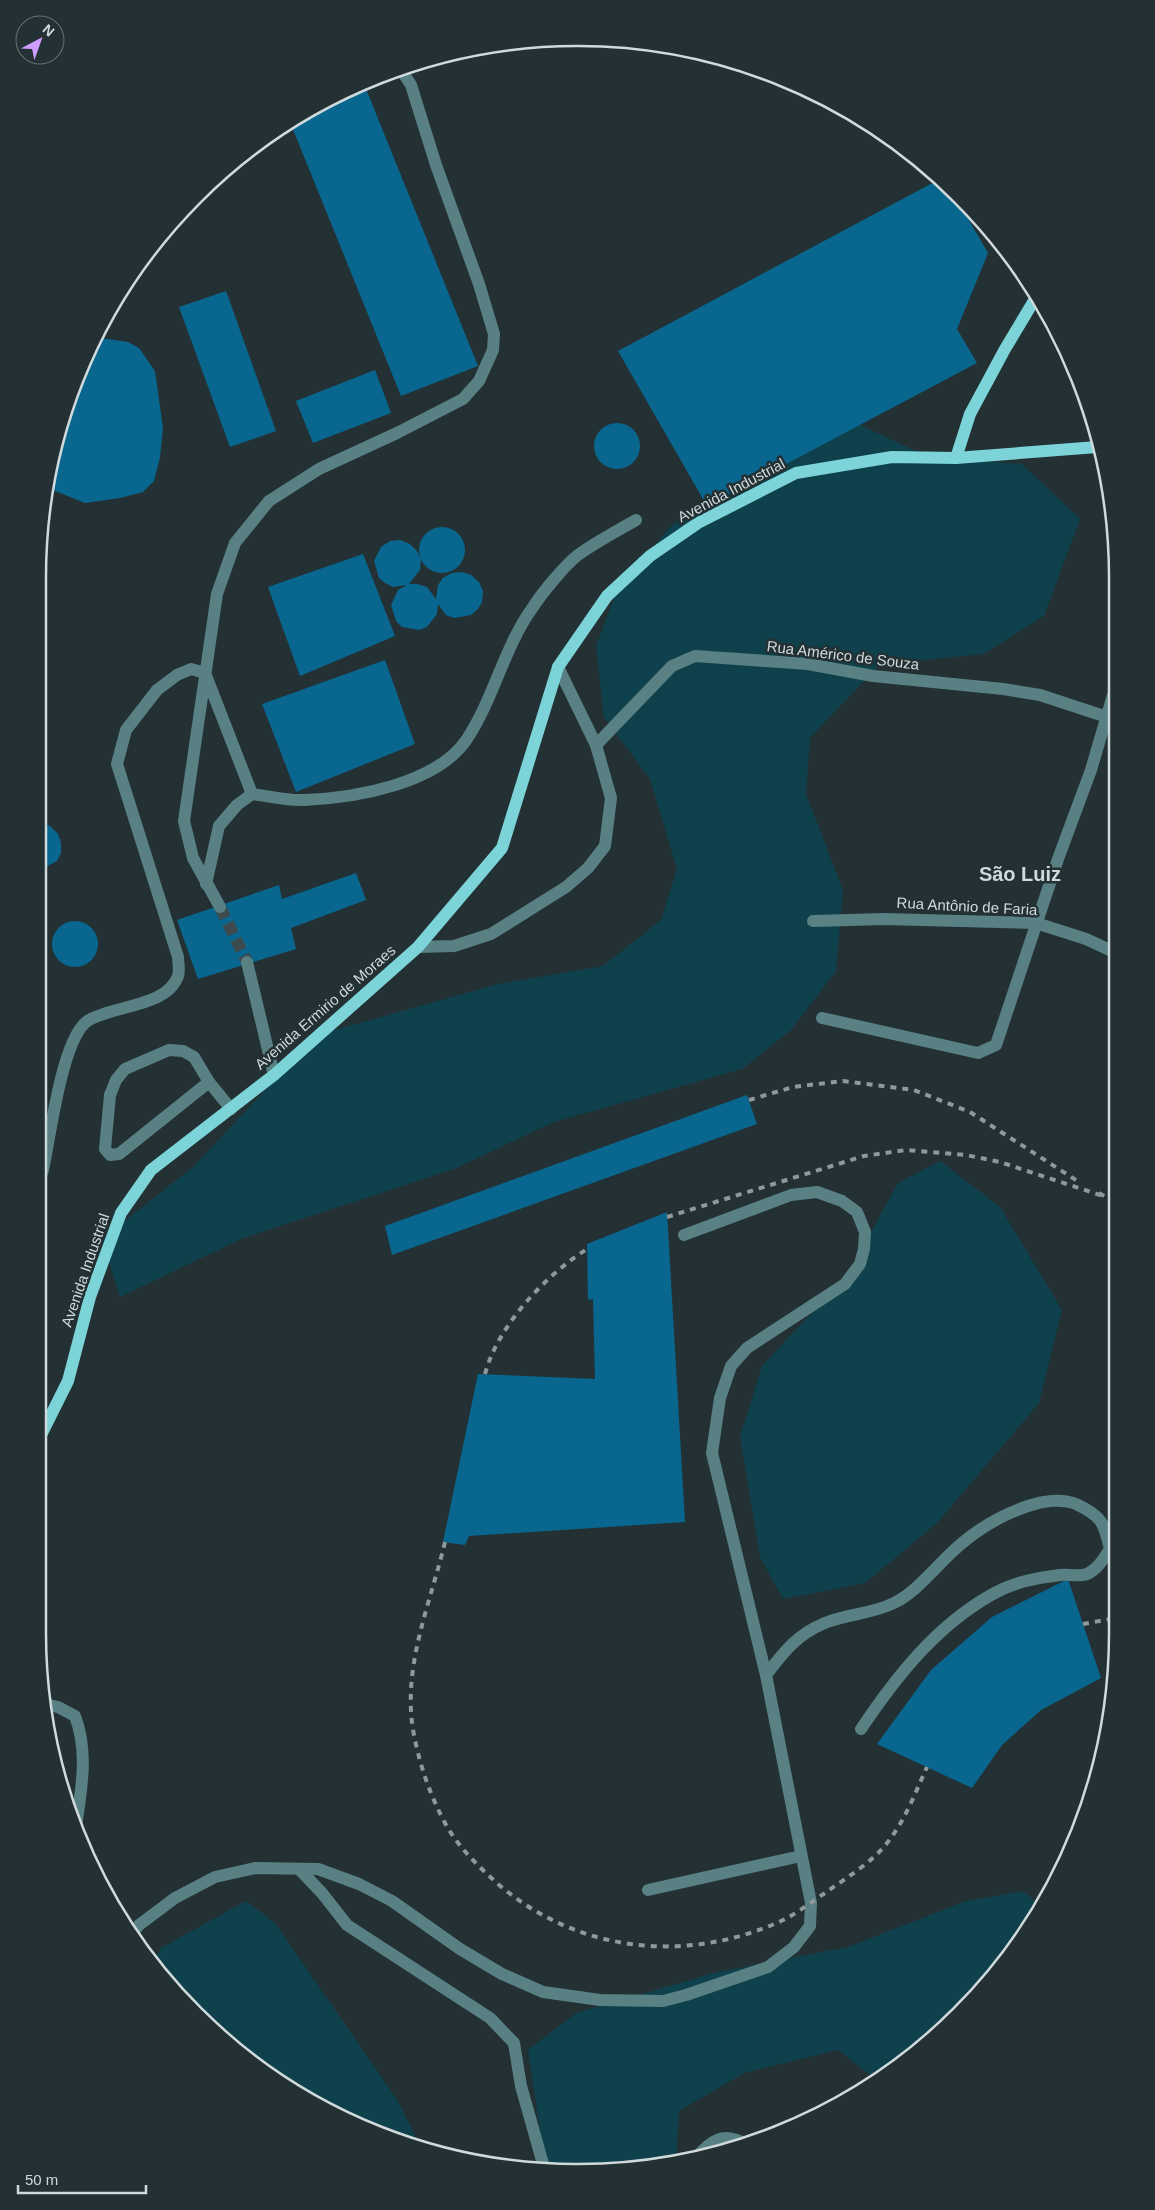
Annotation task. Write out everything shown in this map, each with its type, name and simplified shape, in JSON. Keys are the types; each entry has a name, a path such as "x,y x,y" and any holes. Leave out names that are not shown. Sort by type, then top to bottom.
{"main road":[{"path":"1032,303 970,414 956,458 1093,447"},
{"name":"Avenida Industrial","path":"502,848 558,667 607,596 650,556 698,522 796,473 892,457 956,458"},
{"name":"Avenida Ermirio de Moraes","path":"152,1170 274,1075 418,947 502,848"},
{"name":"Avenida Industrial","path":"46,1425 68,1381 90,1297 121,1213 152,1170"}],"street":[{"path":"220,907 193,858 184,821 217,594 236,543 269,501 319,469 463,399 478,381 493,350 494,334 479,284 436,165 411,85 405,75"},
{"path":"206,884 219,826 237,805 252,794 302,800 355,795 414,778 443,764 466,740 485,705 502,664 532,607 577,556 636,520"},
{"name":"Rua Américo de Souza","path":"596,744 672,666 695,656 808,664 873,676 1004,689 1040,695 1109,717"},
{"path":"418,947 454,946 492,934 566,887 588,868 605,846 611,798 596,744 558,667"},
{"path":"46,1155 65,1060 73,1038 88,1020 168,992 179,974 178,957 117,764 126,730 157,690 177,675 191,669 205,674 252,794"},
{"path":"822,1018 978,1053 996,1045 1036,923 1109,723"},
{"name":"Rua Antônio de Faria","path":"813,921 884,919 1036,923 1086,939 1109,950"},
{"path":"247,962 274,1075"},
{"path":"210,1082 118,1154 110,1155 105,1149 110,1095 116,1080 125,1069 168,1050 183,1051 194,1057 231,1109"},
{"path":"136,1928 175,1898 215,1877 255,1868 318,1869 359,1884 392,1901 460,1949 502,1974 543,1992 600,2000 663,2001 768,1967 794,1947 810,1926 811,1903 766,1675 712,1453 720,1398 731,1366 747,1348 846,1284 860,1264 864,1249 865,1232 857,1212 842,1201 817,1192 792,1195 684,1236"},
{"path":"766,1675 792,1641 825,1622 858,1615 894,1602 914,1588 975,1531 1009,1512 1039,1502 1069,1501 1088,1509 1105,1524 1109,1544"},
{"path":"861,1729 891,1684 924,1646 962,1615 990,1595 1016,1583 1063,1575 1086,1574 1100,1564 1109,1550"},
{"path":"52,1706 75,1716 82,1735 82,1776 78,1812"},
{"path":"648,1890 801,1856"},
{"path":"299,1869 322,1893 347,1925 490,2018 514,2043 521,2086 542,2163"},
{"path":"703,2149 708,2143 724,2138 737,2139"}],"shaded area":[{"path":"860,425 929,457 1022,464 1080,519 1044,616 983,654 879,665 810,738 806,794 843,890 836,971 791,1030 742,1069 554,1122 454,1169 243,1238 120,1297 102,1239 193,1167 317,1035 498,984 603,966 661,920 677,869 650,779 604,717 596,646 617,591 669,528 774,445"},
{"path":"940,1161 1000,1207 1062,1310 1039,1403 937,1523 865,1583 783,1599 760,1557 740,1437 762,1366 847,1275 898,1183"},
{"path":"1023,1891 1035,1902 999,1956 977,1983 928,2032 871,2075 838,2050 744,2073 679,2111 676,2155 612,2163 545,2163 528,2050 576,2013 718,1972 848,1947 966,1901"},
{"path":"246,1901 275,1923 396,2098 417,2139 374,2123 312,2093 254,2054 227,2032 178,1983 156,1956 161,1948"}],"building":[{"path":"367,90 478,366 401,396 293,129 312,117"},
{"path":"933,183 967,216 988,253 957,329 977,363 707,506 618,351"},
{"path":"226,291 276,431 230,447 179,307"},
{"path":"103,338 128,342 139,348 155,371 163,428 160,457 154,481 143,492 120,498 85,503 54,490 64,440 74,407"},
{"path":"375,370 391,413 313,443 296,401"},
{"path":"612,423 622,423 636,433 640,446 636,459 630,465 622,469 612,469 598,459 594,451 594,441 604,427"},
{"path":"437,527 447,527 461,537 465,550 461,563 455,569 447,573 437,573 423,563 419,555 419,545 429,531"},
{"path":"400,540 410,544 417,551 421,559 420,570 409,584 427,587 436,599 438,585 443,578 452,573 462,572 471,575 479,582 483,591 482,602 478,609 471,615 454,618 446,615 438,604 437,614 427,627 419,630 402,627 396,621 391,605 398,590 407,585 393,587 385,583 379,578 374,561 381,547 390,541"},
{"path":"363,554 395,636 300,676 268,587"},
{"path":"385,660 415,744 296,792 262,704"},
{"path":"46,825 50,826 58,834 61,843 61,853 57,861 46,867"},
{"path":"356,873 366,900 291,928 296,949 198,979 177,920 279,885 282,899"},
{"path":"70,921 80,921 94,931 98,944 94,957 88,963 80,967 70,967 56,957 52,949 52,939 62,925"},
{"path":"747,1095 757,1124 392,1255 385,1226"},
{"path":"667,1212 685,1522 469,1536 465,1545 443,1542 478,1374 595,1379 593,1299 588,1300 587,1244"},
{"path":"1068,1579 1101,1678 1041,1710 1002,1745 972,1788 877,1744 931,1670 992,1617"}],"tunnel":[{"path":"220,907 247,962"}],"railway":[{"path":"749,1100 793,1087 843,1081 914,1090 970,1112 1079,1182"},
{"path":"667,1217 864,1156 906,1150 966,1155 1000,1162 1103,1196"},
{"path":"1099,1193 1109,1199"},
{"path":"485,1374 491,1356 512,1320 540,1287 571,1260 587,1249"},
{"path":"445,1542 419,1637 411,1686 414,1735 422,1769 445,1823 469,1856 498,1884 529,1907 562,1925 597,1937 632,1944 669,1946 706,1943 743,1935 779,1922 851,1875 884,1847 906,1813 927,1767"},
{"path":"1083,1624 1109,1619"}],"district":[{"name":"São Luiz","path":"1020,874"}]}
